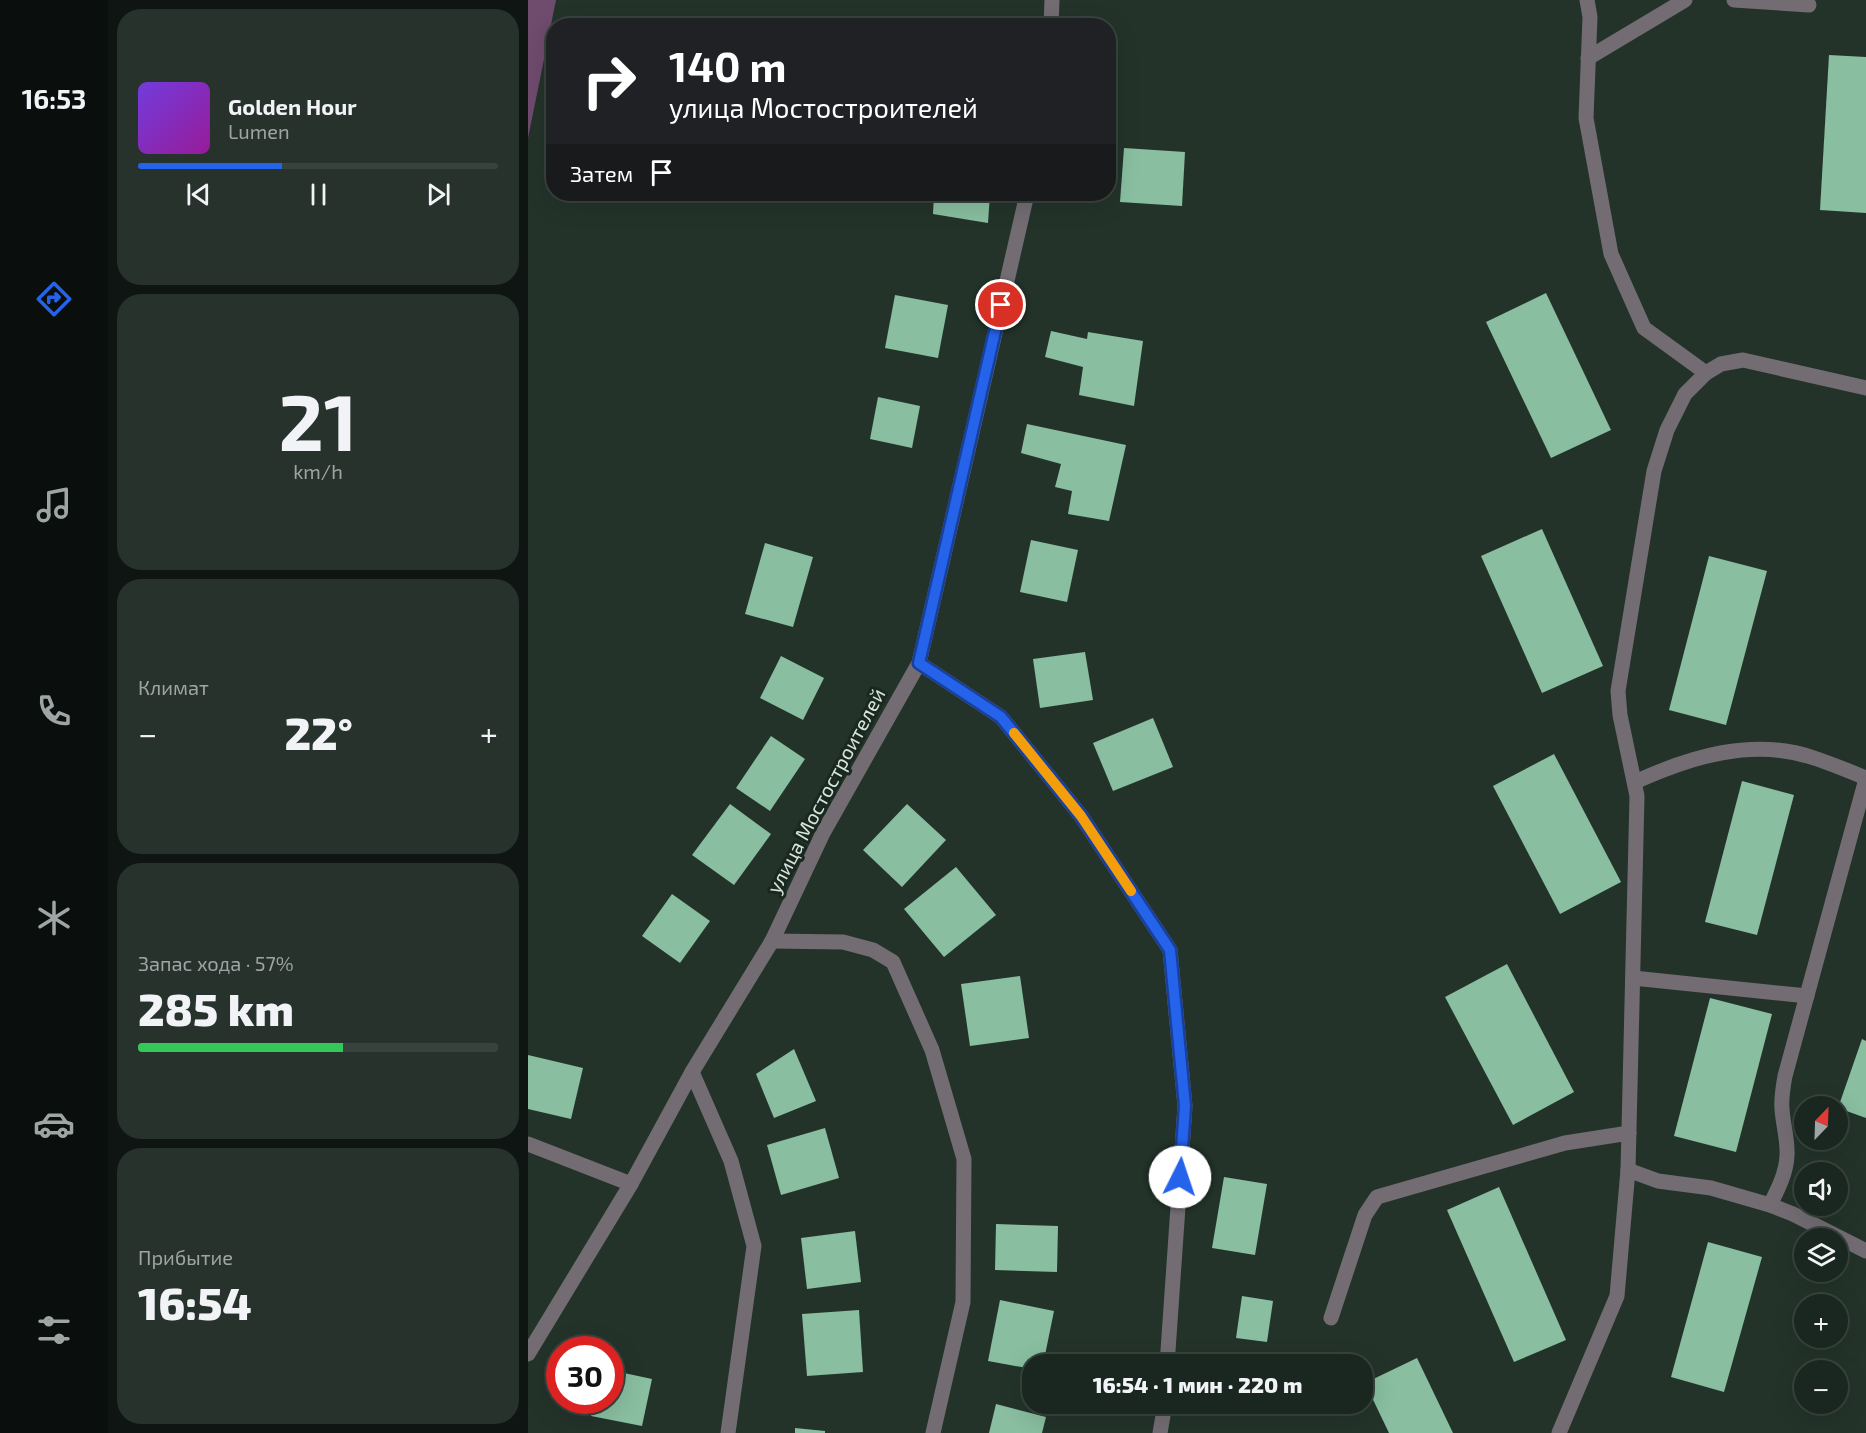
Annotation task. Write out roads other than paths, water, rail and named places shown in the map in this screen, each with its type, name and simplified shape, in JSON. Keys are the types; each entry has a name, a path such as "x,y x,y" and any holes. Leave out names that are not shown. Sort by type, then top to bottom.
{"street":[{"path":"1052,18 1053,0"},
{"path":"1587,0 1590,17 1586,118 1611,254 1644,328 1706,373"},
{"path":"1588,58 1685,0"},
{"path":"1734,0 1809,5"},
{"name":"улица Мостостроителей","path":"528,1354 631,1184 692,1072 772,941 823,833 919,663 1025,201"},
{"path":"1559,1433 1617,1296 1628,1170 1637,796 1618,691 1654,471 1667,430 1685,394 1706,373 1721,364 1743,360 1866,388"},
{"path":"919,663 1001,717 1081,816 1170,950 1185,1106 1168,1354"},
{"path":"1635,782 1696,757 1754,750 1780,751 1812,757 1866,778 1782,1095 1782,1111 1787,1134 1786,1169 1770,1205"},
{"path":"772,941 843,942 873,950 893,962 932,1050 964,1159 963,1302 933,1433"},
{"path":"1633,978 1807,996"},
{"path":"692,1072 731,1161 754,1246 728,1433"},
{"path":"1331,1318 1365,1215 1377,1197 1565,1143 1629,1133"},
{"path":"528,1144 631,1184"},
{"path":"1628,1170 1658,1181 1711,1188 1770,1205 1866,1251"},
{"path":"1160,1433 1163,1414"}]}
